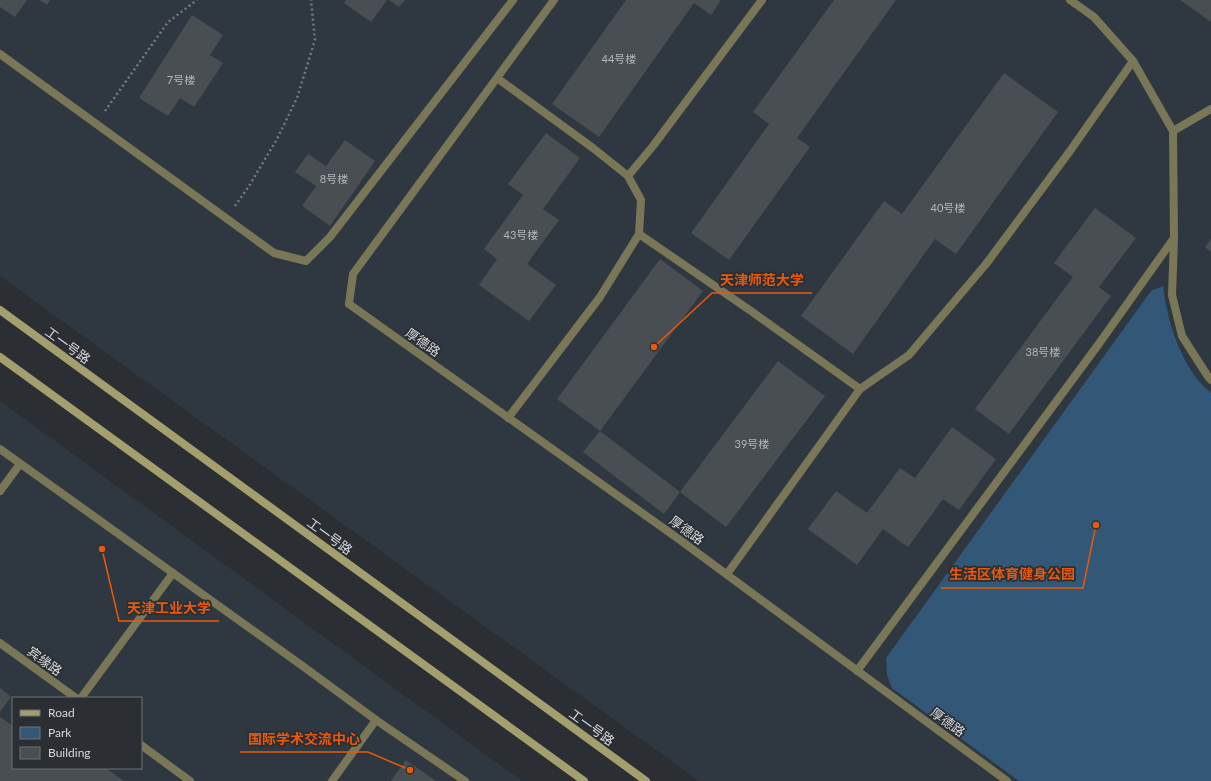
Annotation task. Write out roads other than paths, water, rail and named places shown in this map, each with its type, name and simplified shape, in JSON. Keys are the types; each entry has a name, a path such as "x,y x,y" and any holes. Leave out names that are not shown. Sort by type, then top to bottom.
{"main road":[{"name":"工一号路","path":"0,310 646,781"},
{"path":"0,357 584,781"}],"street":[{"path":"0,54 274,253 306,262 330,237 513,0"},
{"path":"508,418 600,297 639,234 641,200 628,176 593,148 497,78 554,0"},
{"path":"628,176 653,146 762,0"},
{"path":"1070,0 1094,17 1133,61 1173,131 1174,238 1172,295 1182,336 1211,380"},
{"path":"726,574 860,388 909,355 986,264 1070,151 1133,61"},
{"name":"厚德路","path":"497,78 353,274 348,304 726,574 1008,781"},
{"path":"1173,131 1211,109"},
{"path":"639,234 860,388"},
{"path":"858,671 1098,345 1174,238"},
{"path":"0,449 376,720 465,781"},
{"path":"0,491 20,464"},
{"path":"82,697 173,573"},
{"name":"宾缘路","path":"0,643 75,697"},
{"path":"332,781 376,720"},
{"path":"142,746 190,781"}],"place":[{"name":"天津师范大学","path":"654,347"},
{"name":"生活区体育健身公园","path":"1096,525"},
{"name":"天津工业大学","path":"102,549"},
{"name":"国际学术交流中心","path":"410,770"}]}
